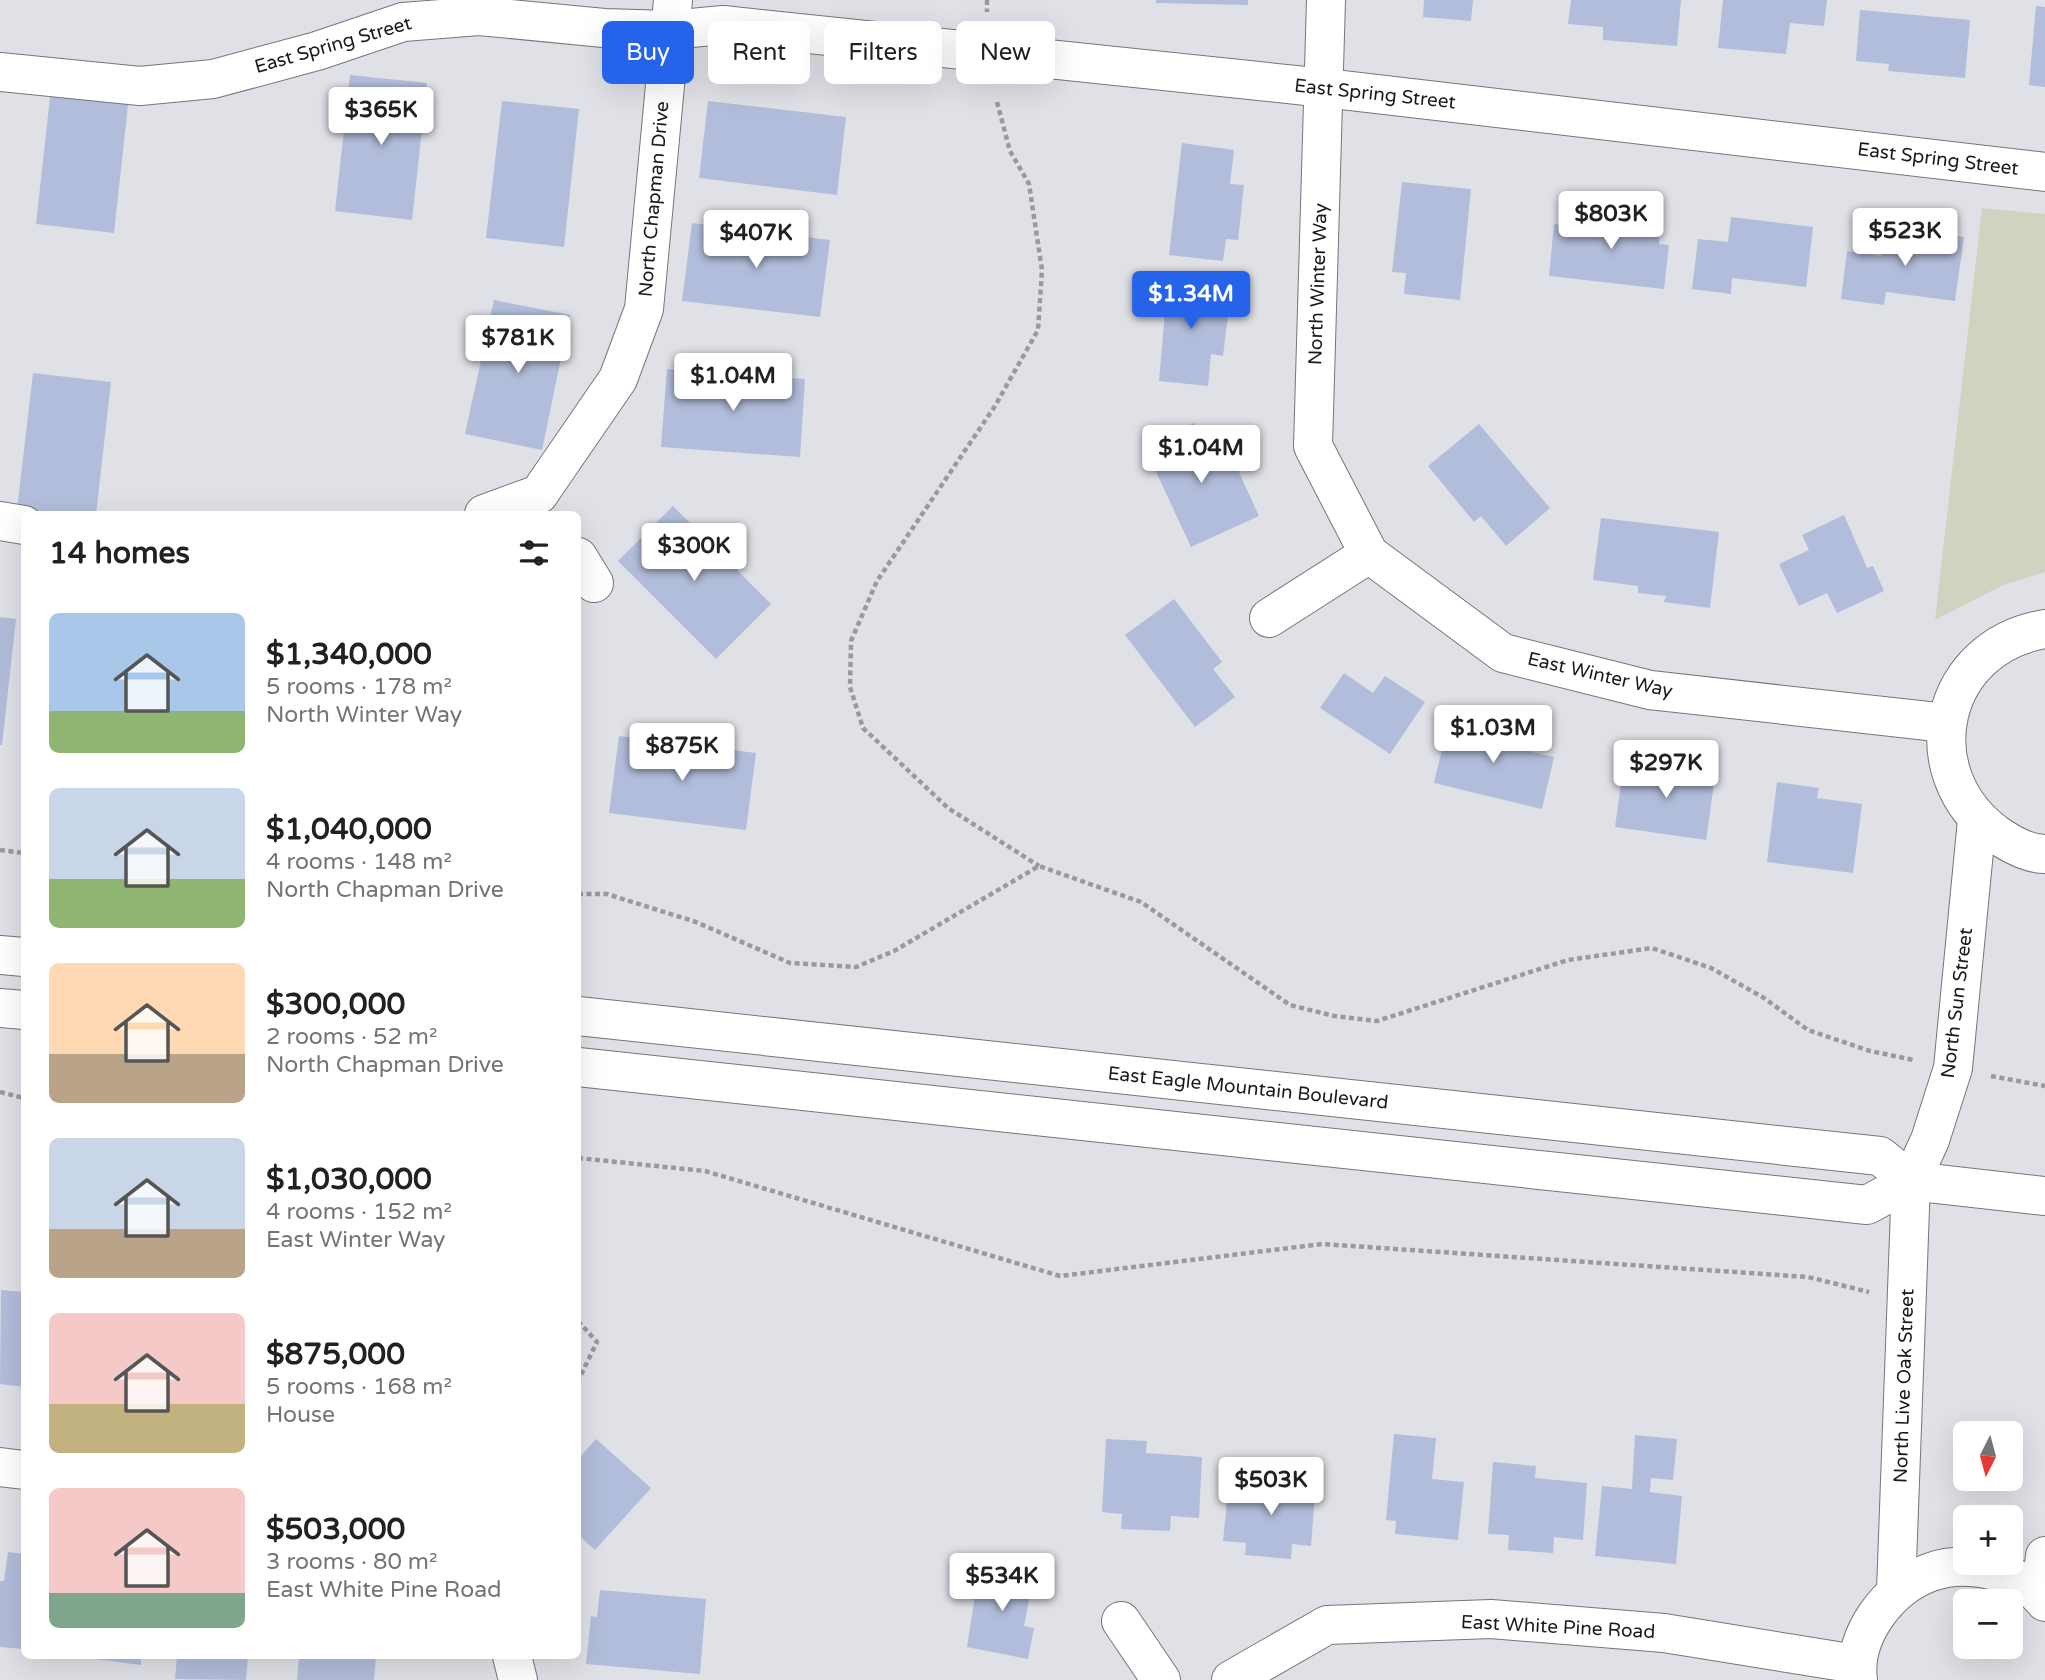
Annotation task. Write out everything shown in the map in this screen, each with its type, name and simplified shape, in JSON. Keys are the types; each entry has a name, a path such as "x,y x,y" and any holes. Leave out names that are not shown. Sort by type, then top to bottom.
{"street":[{"name":"North Winter Way","path":"1326,0 1313,446 1369,554"},
{"name":"East Spring Street","path":"0,72 140,86 213,79 317,51 403,22 479,16 604,28 671,15 723,25 1325,88 2045,172"},
{"name":"North Chapman Drive","path":"545,504 618,379 644,309 671,15"},
{"path":"502,511 545,504"},
{"path":"0,521 21,524"},
{"path":"1269,618 1369,554"},
{"name":"East Winter Way","path":"1369,554 1503,653 1650,690 1947,723"},
{"path":"2045,629 2022,633 1990,650 1980,659 1955,695 1947,723 1949,769 1962,800 1977,820 2009,843 2045,853"},
{"name":"North Sun Street","path":"1911,1181 1930,1140 1953,1068 1977,820"},
{"path":"0,955 21,957"},
{"path":"0,1008 21,1010"},
{"name":"East Eagle Mountain Boulevard","path":"581,1016 1880,1156 1911,1181"},
{"path":"581,1066 1867,1205 1911,1181 2045,1196"},
{"name":"North Live Oak Street","path":"1896,1591 1911,1181"},
{"path":"0,1467 21,1470"},
{"path":"2043,1599 2045,1556"},
{"path":"1857,1672 1870,1624 1896,1591 1931,1572 1964,1566 2007,1574 2043,1599"},
{"name":"East White Pine Road","path":"1231,1680 1326,1625 1491,1619 1664,1633 1857,1672"},
{"path":"1121,1621 1161,1680"},
{"path":"513,1659 518,1680"}],"path":[{"path":"987,0 987,12"},
{"path":"997,102 1010,151 1029,184 1042,270 1038,330 995,406 877,581 851,641 850,688 863,728 948,808 1039,866 1141,902 1290,1005 1334,1016 1377,1021 1568,960 1652,948 1711,968 1808,1030 1870,1051 2045,1086"},
{"path":"0,850 21,853"},
{"path":"581,894 607,894 696,922 790,963 856,967 894,951 1039,866"},
{"path":"0,1092 21,1097"},
{"path":"581,1158 705,1171 1060,1276 1322,1244 1808,1277 1875,1294"},
{"path":"581,1324 597,1342 581,1375"}],"green space":[{"path":"1982,208 2045,214 2045,572 2003,585 1935,620"}],"building":[{"path":"1156,0 1248,0 1248,5 1156,3"},
{"path":"1424,0 1473,0 1471,21 1423,17"},
{"path":"1571,0 1681,0 1677,46 1603,40 1603,27 1568,24"},
{"path":"1723,0 1827,0 1824,26 1790,23 1786,54 1718,48"},
{"path":"2036,6 2045,7 2045,87 2029,85"},
{"path":"1860,10 1970,20 1965,78 1888,71 1889,64 1856,61"},
{"path":"350,75 427,83 412,220 335,211"},
{"path":"51,88 129,96 114,233 36,224"},
{"path":"502,101 579,109 564,247 486,238"},
{"path":"708,101 846,117 837,195 699,178"},
{"path":"1182,143 1234,150 1230,184 1244,185 1238,240 1226,239 1223,261 1169,255"},
{"path":"1402,182 1471,189 1460,300 1404,294 1406,273 1392,272"},
{"path":"1590,210 1661,218 1659,244 1669,245 1664,289 1549,276 1554,224 1588,228"},
{"path":"1731,217 1813,227 1806,287 1732,278 1731,294 1692,289 1698,239 1728,242"},
{"path":"692,223 830,240 820,317 682,301"},
{"path":"1885,226 1964,237 1955,301 1886,292 1884,305 1841,299 1847,251 1881,256"},
{"path":"1168,277 1221,283 1217,313 1228,315 1223,356 1211,354 1208,386 1159,381"},
{"path":"494,300 570,315 542,450 465,434"},
{"path":"667,369 805,379 800,457 661,447"},
{"path":"33,373 111,382 96,511 17,510"},
{"path":"1194,423 1209,457 1228,448 1259,516 1191,547 1144,446"},
{"path":"1479,424 1550,508 1506,546 1481,516 1474,522 1428,466"},
{"path":"673,506 771,604 716,659 618,561"},
{"path":"1844,515 1867,568 1873,566 1884,591 1837,613 1827,593 1799,606 1779,564 1809,550 1802,535"},
{"path":"1601,518 1719,532 1710,608 1664,602 1666,596 1638,593 1638,586 1593,580"},
{"path":"1174,599 1222,662 1213,669 1235,697 1195,727 1125,635"},
{"path":"0,617 16,619 2,745 0,745"},
{"path":"1344,673 1373,693 1385,676 1425,702 1390,754 1320,708"},
{"path":"1449,719 1522,736 1519,749 1554,757 1542,809 1434,783"},
{"path":"619,736 756,753 746,830 609,813"},
{"path":"1624,762 1658,767 1659,762 1716,770 1706,840 1615,827"},
{"path":"1777,782 1819,788 1817,798 1862,804 1853,873 1767,862"},
{"path":"1,1290 21,1292 21,1387 0,1384"},
{"path":"1394,1434 1436,1438 1432,1479 1464,1482 1458,1540 1395,1534 1396,1521 1386,1520"},
{"path":"1635,1435 1677,1439 1673,1480 1651,1478 1650,1492 1682,1496 1676,1564 1595,1556 1602,1486 1632,1489"},
{"path":"596,1439 651,1488 595,1550 581,1538 581,1456"},
{"path":"1106,1439 1147,1441 1146,1453 1202,1457 1199,1518 1171,1516 1170,1531 1121,1529 1122,1514 1102,1512"},
{"path":"1493,1462 1536,1466 1535,1478 1587,1483 1583,1540 1554,1537 1553,1553 1508,1550 1509,1535 1488,1534"},
{"path":"1278,1477 1316,1481 1311,1546 1292,1544 1291,1559 1245,1555 1246,1543 1223,1541 1229,1483 1278,1487"},
{"path":"8,1552 21,1554 21,1649 0,1647 0,1581 4,1581"},
{"path":"980,1564 1034,1575 1024,1626 1034,1628 1028,1659 967,1647"},
{"path":"600,1590 706,1599 700,1674 586,1664 591,1616 597,1617"},
{"path":"95,1659 141,1659 141,1665"},
{"path":"177,1659 248,1659 246,1680 175,1679"},
{"path":"299,1659 376,1659 374,1680 297,1680"}]}
